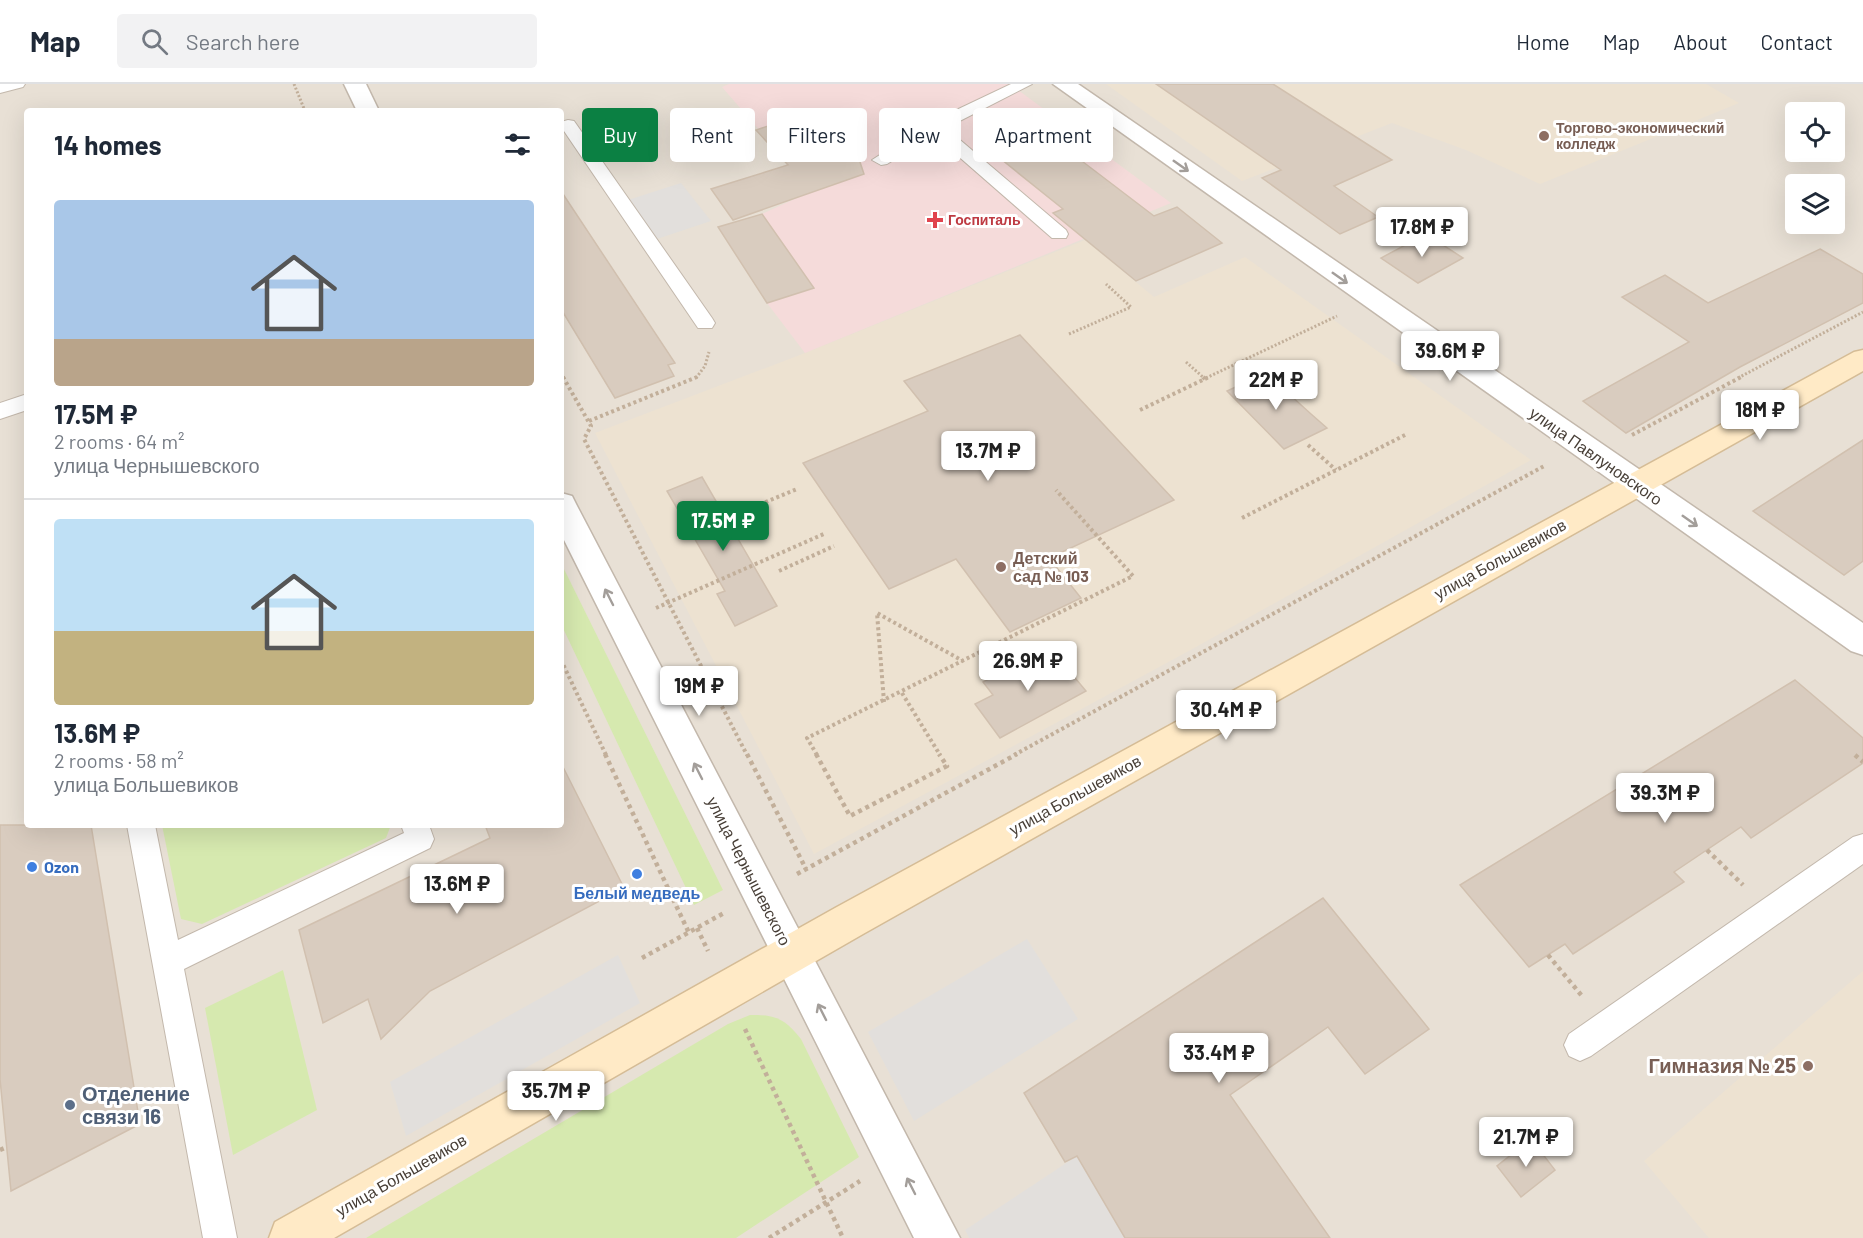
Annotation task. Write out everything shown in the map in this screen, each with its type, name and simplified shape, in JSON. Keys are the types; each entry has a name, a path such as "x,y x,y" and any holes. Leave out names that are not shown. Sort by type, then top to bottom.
{"main road":[{"name":"улица Большевиков","path":"291,1238 792,953 1863,359"}],"street":[{"path":"355,84 367,108"},
{"name":"улица Павлуновского","path":"1064,84 1863,641"},
{"name":"улица Чернышевского","path":"564,510 938,1238"}],"lane":[{"path":"0,88 17,84"},
{"path":"961,115 1023,84"},
{"path":"564,126 568,125 705,322"},
{"path":"961,149 1059,234"},
{"path":"0,411 24,403"},
{"path":"142,828 220,1238"},
{"path":"167,961 420,839 416,828"},
{"path":"1580,1045 1863,847"}],"path":[{"path":"294,84 304,108"},
{"path":"1069,334 1131,307 1106,284"},
{"path":"642,958 1588,451 1863,312"},
{"path":"1140,410 1341,313"},
{"path":"589,421 696,379 705,366 710,349 709,333 705,322"},
{"path":"1186,362 1205,379"},
{"path":"564,378 591,426 584,439 806,869"},
{"path":"1242,518 1407,434"},
{"path":"1308,445 1336,470"},
{"path":"732,516 797,489"},
{"path":"902,693 947,766 850,816 807,738 884,702 1133,576 1056,490"},
{"path":"622,623 825,533"},
{"path":"779,571 834,546"},
{"path":"884,702 877,613 964,661"},
{"path":"564,666 688,933"},
{"path":"1855,755 1863,762"},
{"path":"1707,850 1770,912"},
{"path":"698,928 843,1238"},
{"path":"1548,955 1608,1026"},
{"path":"0,1150 7,1147"},
{"path":"769,1238 897,1158"}],"shaded area":[{"path":"0,84 1863,84 1863,1238 0,1238"},
{"name":"Госпиталь","path":"729,84 1010,84 1042,108 973,108 973,162 1113,162 1113,160 1171,203 805,353 767,303 718,227 762,214 812,191 787,162 867,162 867,108 767,108 767,139 755,125 755,108 740,108 722,87"},
{"name":"Торгово-экономический колледж","path":"1106,84 1706,84 1739,103 1540,184 1466,150 1392,123 1242,181"},
{"path":"681,183 711,221 657,239 628,200"},
{"name":"Детский сад № 103","path":"1085,240 1154,297 1245,257 1531,460 1196,647 814,854 595,433 805,353"},
{"path":"1027,939 1078,1019 914,1121 868,1032"},
{"path":"618,955 640,1003 406,1136 390,1082"},
{"name":"Гимназия № 25","path":"1863,971 1863,1238 1709,1238 1644,1161"},
{"path":"1077,1156 1125,1238 969,1238 965,1230"}],"green space":[{"path":"564,569 723,890 694,905 564,630"},
{"path":"163,828 390,828 386,838 202,924 181,919"},
{"path":"283,970 317,1110 233,1155 205,1008"},
{"path":"750,1015 779,1019 790,1026 801,1039 859,1157 736,1238 366,1238 728,1024"}],"building":[{"path":"1156,84 1273,84 1392,160 1334,186 1378,217 1340,234 1262,178 1281,170"},
{"path":"767,126 767,142 756,130"},
{"path":"785,162 860,162 864,174 733,220 711,189 788,165"},
{"path":"1005,162 1083,162 1154,216 1177,207 1222,243 1136,281 1053,213 1063,209"},
{"path":"564,196 675,363 668,365 674,376 615,398 564,314"},
{"path":"762,214 814,288 767,303 718,227"},
{"path":"1426,234 1463,258 1418,283 1381,258"},
{"path":"1820,249 1863,274 1863,303 1740,367 1626,433 1583,401 1689,342 1622,297 1665,275 1708,303"},
{"path":"1020,335 1174,500 1049,558 1081,598 1010,632 956,559 889,589 803,463 928,411 904,381"},
{"path":"1266,373 1327,428 1284,449 1227,391"},
{"path":"1863,440 1863,561 1844,575 1753,511"},
{"path":"702,477 777,606 735,626 717,594 725,591 667,491"},
{"path":"1050,648 1086,691 1000,738 975,704 993,695 983,682"},
{"path":"1795,680 1863,738 1863,763 1751,838 1741,827 1674,872 1684,882 1573,954 1565,944 1529,967 1460,885"},
{"path":"564,769 624,888 430,991 381,1039 368,999 323,1023 299,930 490,838 486,828 564,828"},
{"path":"0,825 24,825 24,828 91,828 140,1124 11,1191 0,1079"},
{"path":"1323,898 1429,1029 1365,1074 1328,1027 1230,1095 1330,1238 1125,1238 1077,1156 1065,1162 1024,1093"},
{"path":"1531,1139 1555,1170 1521,1197 1497,1166"}],"place":[{"name":"Торгово-экономический колледж","path":"1544,136"},
{"name":"Госпиталь","path":"935,220"},
{"name":"Детский сад № 103","path":"1001,567"},
{"name":"Ozon","path":"32,867"},
{"name":"Белый медведь","path":"637,874"},
{"name":"Гимназия № 25","path":"1808,1066"},
{"name":"Отделение связи 16","path":"70,1105"}]}
